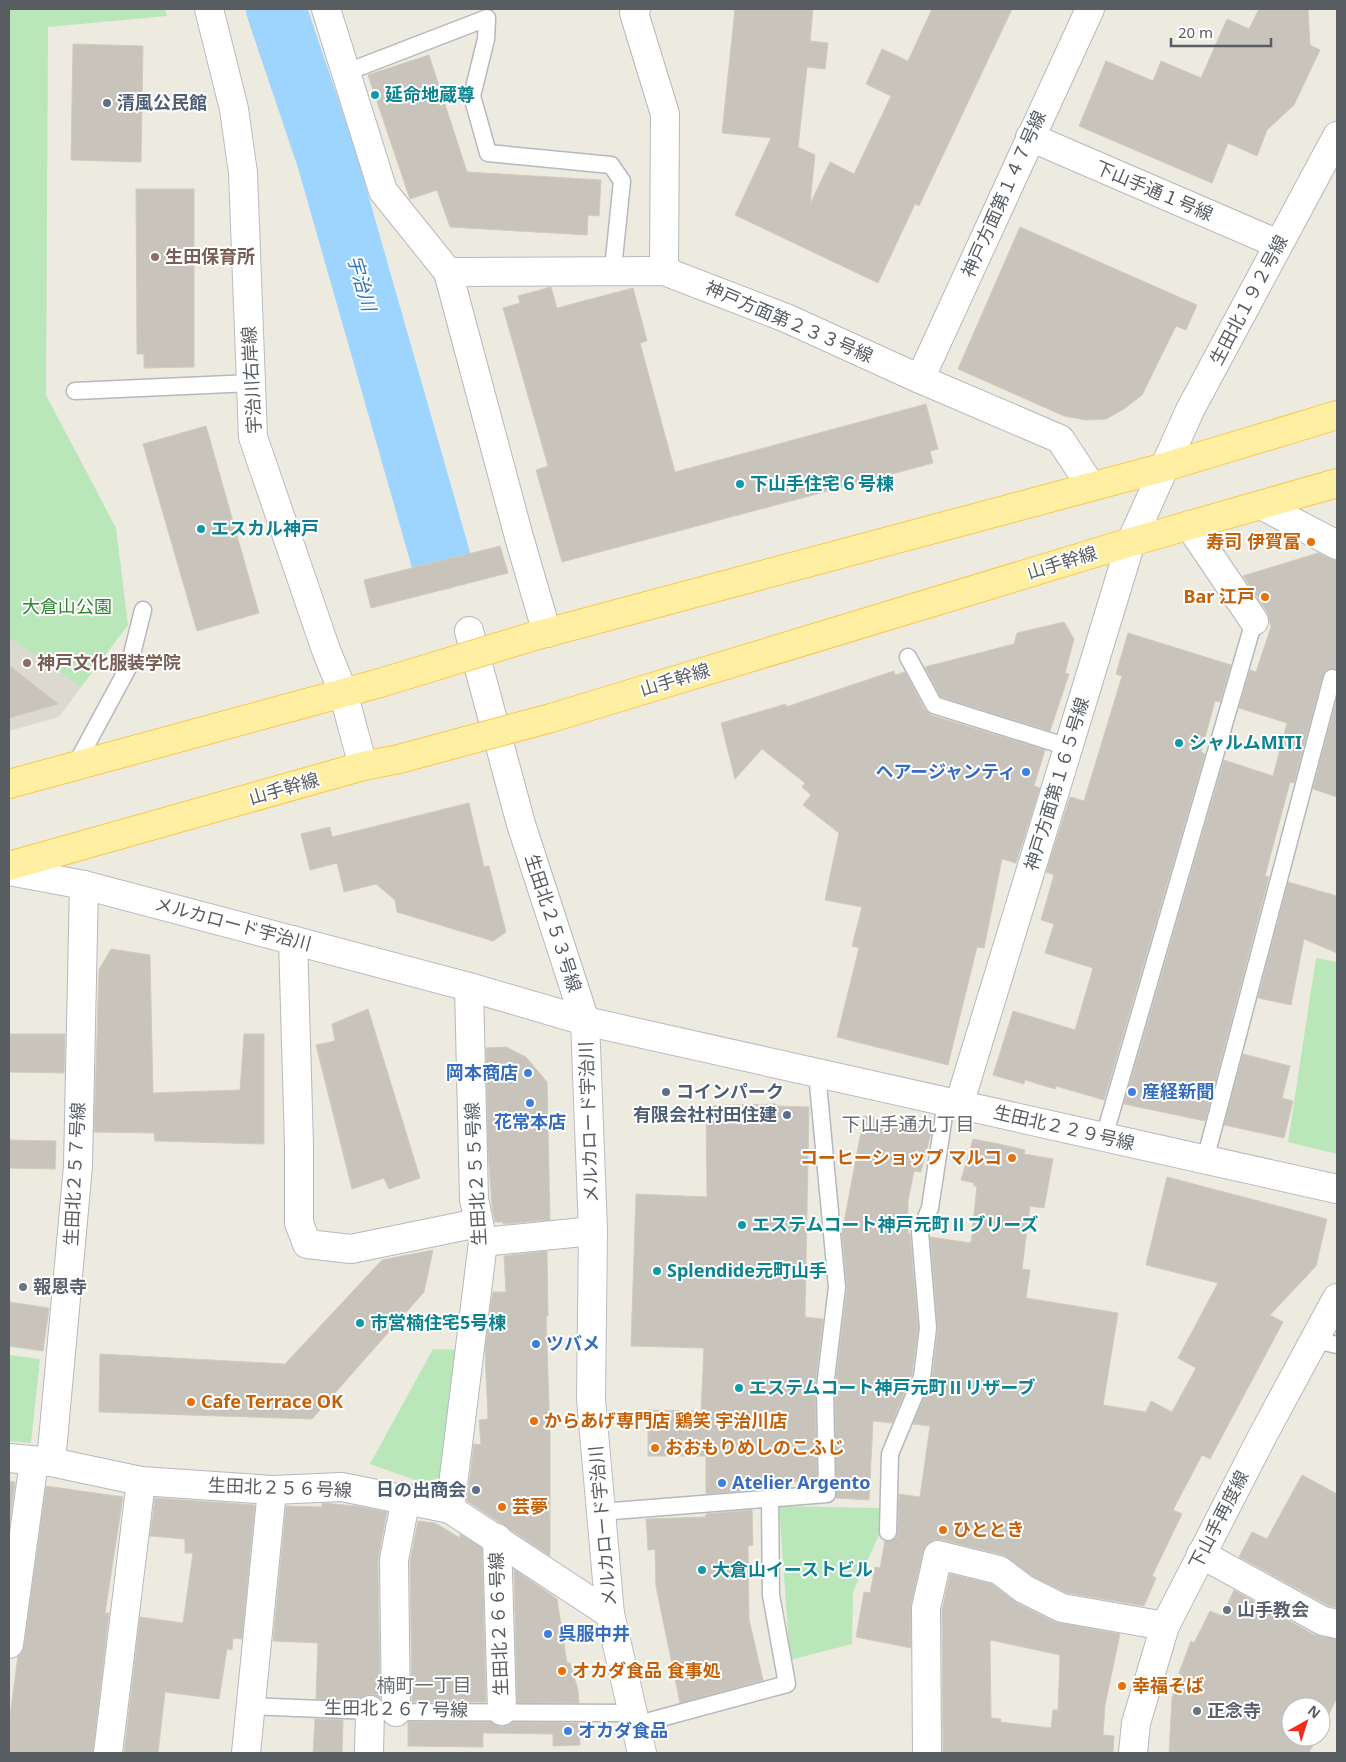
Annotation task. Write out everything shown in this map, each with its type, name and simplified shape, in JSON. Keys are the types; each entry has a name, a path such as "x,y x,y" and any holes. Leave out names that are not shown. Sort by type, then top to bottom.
{"main road":[{"path":"9,784 380,683 539,635 1165,467 1337,416"},
{"name":"山手幹線","path":"9,866 363,766 399,759 552,718 1131,542 1337,483"}],"street":[{"name":"宇治川右岸線","path":"209,9 234,110 243,174 253,437 326,650 343,692 363,766"},
{"path":"326,9 383,191 448,272 519,537 539,635"},
{"path":"636,9 634,13 666,114 664,271"},
{"name":"神戸方面第１４７号線","path":"920,379 1090,9"},
{"name":"生田北１９２号線","path":"1165,467 1190,410 1337,136"},
{"name":"下山手通１号線","path":"1030,137 1278,244"},
{"name":"神戸方面第２３３号線","path":"448,272 664,271 786,318 920,379 1060,439 1091,486"},
{"name":"神戸方面第１６５号線","path":"952,1103 1068,747 1131,542 1165,467"},
{"path":"1261,505 1337,545"},
{"path":"1189,525 1254,621"},
{"name":"生田北２５３号線","path":"469,631 521,824 585,1021"},
{"name":"メルカロード宇治川","path":"9,871 84,885 469,987 585,1021 593,1231 591,1399 610,1614 642,1753"},
{"name":"生田北２５７号線","path":"9,1644 31,1460 78,1166 84,885"},
{"path":"293,940 299,1145 299,1223 307,1244 351,1250 481,1232 593,1231"},
{"name":"生田北２５５号線","path":"450,1509 481,1232 474,1199 469,987"},
{"name":"生田北２２９号線","path":"585,1021 1337,1189"},
{"name":"下山手再度線","path":"1133,1753 1136,1723 1165,1626 1201,1554 1326,1343 1337,1298"},
{"name":"生田北２５６号線","path":"31,1460 142,1481 272,1490 342,1487 406,1498 450,1509 610,1614"},
{"path":"108,1753 142,1481"},
{"path":"246,1753 272,1490"},
{"path":"369,1753 383,1711 394,1560 406,1498"},
{"name":"生田北２６６号線","path":"496,1538 502,1711"},
{"path":"1201,1554 1323,1621 1337,1624"},
{"path":"927,1753 926,1608 938,1555 999,1570 1024,1589 1062,1608 1165,1626"}],"lane":[{"path":"347,72 487,18 486,39 472,96 488,153 612,165 622,181 613,270"},
{"path":"75,391 251,383"},
{"path":"76,766 129,666 143,610"},
{"path":"1104,1137 1254,621"},
{"path":"908,657 934,704 1068,747"},
{"path":"1205,1160 1332,678"},
{"path":"601,1512 827,1494 824,1387 836,1287 817,1073"},
{"path":"888,1532 890,1454 922,1377 928,1328 920,1232 930,1208 952,1103"},
{"name":"生田北２６７号線","path":"250,1706 383,1711 502,1711 634,1719 787,1684 771,1595 770,1499"}],"shaded area":[{"name":"神戸文化服装学院","path":"9,638 81,687 59,717 9,731"}],"green space":[{"name":"大倉山公園","path":"9,9 165,9 167,16 48,27 46,395 116,528 128,625 81,687 9,638"},
{"path":"1316,958 1337,962 1337,1154 1288,1142"},
{"path":"433,1349 460,1350 444,1476 424,1483 370,1464"},
{"path":"9,1355 40,1359 31,1443 9,1441"},
{"path":"779,1506 879,1508 879,1535 853,1592 852,1644 790,1660"}],"building":[{"path":"735,9 813,9 810,41 828,43 825,69 807,67 798,147 815,155 810,204 830,162 854,174 891,96 866,84 882,49 908,61 932,9 1012,9 919,206 915,204 878,283 735,215 771,138 722,133"},
{"path":"1259,9 1308,9 1310,45 1320,50 1294,105 1267,130 1257,156 1228,143 1212,183 1079,126 1106,61 1153,81 1161,61 1201,78 1227,19 1249,29"},
{"name":"清風公民館","path":"73,44 143,46 141,162 71,160"},
{"path":"429,55 467,172 601,180 599,216 588,215 587,235 450,227 437,190 410,199 368,75"},
{"path":"136,189 194,189 194,367 144,368 144,354 137,354"},
{"path":"1020,227 1197,305 1186,330 1176,326 1142,395 1124,409 1106,419 1086,420 1064,416 958,369"},
{"path":"551,287 557,308 633,288 647,341 640,343 675,472 926,404 938,449 930,451 933,463 562,562 536,470 548,466 503,308 520,303 518,296"},
{"name":"エスカル神戸","path":"206,426 259,613 197,631 143,444"},
{"path":"500,546 508,573 371,608 364,580"},
{"path":"1318,553 1337,561 1337,670 1329,669 1323,675 1294,783 1290,782 1265,876 1269,877 1205,1121 1124,1104 1224,760 1273,776 1287,723 1239,708 1250,670 1256,672 1271,627 1267,612 1243,576"},
{"path":"1064,622 1074,639 1065,673 1069,674 1050,731 941,697 925,667 1014,644 1017,633"},
{"path":"1128,633 1231,665 1220,702 1215,701 1201,752 1205,754 1104,1100 1056,1086 1055,1089 1025,1080 1024,1084 993,1075 1013,1011 1075,1030 1093,968 1045,953 1054,924 1041,920 1054,875 1046,872 1070,797 1084,801 1122,676 1116,674"},
{"name":"神戸文化服装学院","path":"9,665 58,704 9,718"},
{"path":"894,671 895,675 905,672 925,710 931,715 1045,750 1034,786 1040,788 1016,863 1002,859 984,948 977,947 948,1065 837,1037 859,948 852,946 862,907 825,900 839,833 803,805 811,795 802,787 805,783 762,749 735,779 721,723 786,704 786,707"},
{"path":"1337,697 1337,797 1313,789"},
{"path":"469,803 484,867 489,866 506,932 493,941 397,912 395,900 376,884 344,892 337,863 310,870 301,834 330,827 332,837"},
{"path":"1288,882 1337,896 1337,953 1304,939 1291,1005 1258,998"},
{"path":"111,949 150,955 153,1093 240,1090 244,1034 264,1034 264,1144 155,1141 154,1133 94,1132 99,970"},
{"path":"368,1009 420,1178 389,1189 384,1178 352,1189 316,1045 335,1041 332,1024"},
{"path":"9,1034 65,1034 64,1073 9,1072"},
{"path":"506,1047 526,1057 547,1082 550,1220 503,1224 503,1222 495,1222 492,1207 488,1151 486,1048"},
{"path":"1243,1054 1290,1066 1282,1098 1293,1101 1284,1138 1224,1125"},
{"path":"776,1104 776,1106 809,1107 805,1317 823,1319 815,1387 817,1482 757,1482 757,1487 751,1487 751,1490 706,1494 706,1456 648,1456 648,1410 701,1411 704,1348 631,1346 636,1194 707,1197 706,1106"},
{"path":"864,1116 932,1129 921,1172 914,1171 908,1201 908,1233 910,1234 918,1328 912,1374 892,1423 873,1421 869,1500 836,1498 835,1388 847,1288 842,1233"},
{"path":"973,1139 1025,1150 1024,1154 1053,1159 1044,1208 1030,1206 1022,1269 1030,1270 1026,1298 1118,1313 1103,1405 1146,1412 1151,1401 1172,1412 1196,1368 1178,1358 1218,1283 1146,1265 1167,1177 1327,1219 1316,1266 1270,1315 1283,1322 1210,1459 1202,1455 1173,1510 1182,1514 1152,1576 1156,1578 1144,1606 1067,1593 1032,1576 1003,1555 942,1540 934,1540 927,1544 923,1552 911,1605 911,1648 856,1637 864,1592 870,1593 875,1567 880,1568 885,1541 892,1541 897,1537 899,1494 920,1497 930,1426 913,1424 932,1378 938,1329 930,1237 971,1243 977,1186 974,1186 974,1183 961,1180"},
{"path":"9,1140 56,1141 55,1169 9,1168"},
{"name":"市営楠住宅5号棟","path":"433,1250 424,1292 312,1419 99,1412 100,1354 285,1364 382,1260"},
{"path":"547,1251 548,1316 546,1316 550,1434 550,1556 467,1501 474,1444 481,1445 479,1420 488,1419 485,1350 488,1328 492,1328 490,1309 493,1292 506,1292 504,1256"},
{"path":"9,1302 49,1308 43,1351 9,1346"},
{"path":"1302,1475 1337,1494 1337,1608 1329,1606 1239,1557 1252,1532 1267,1539"},
{"path":"9,1481 15,1482 9,1530"},
{"path":"46,1486 123,1497 105,1613 109,1613 93,1753 9,1753 9,1723 18,1656 24,1646"},
{"path":"155,1498 255,1505 242,1639 233,1638 232,1650 227,1649 219,1699 165,1692 158,1753 124,1753 140,1617 183,1623 193,1553 185,1553 185,1539 150,1536"},
{"path":"322,1503 356,1506 387,1512 378,1560 380,1699 370,1694 358,1700 316,1699 318,1643 273,1641 286,1506 322,1507"},
{"path":"752,1510 753,1545 748,1546 749,1619 763,1680 680,1703 656,1586 655,1549 648,1550 646,1519 705,1517 706,1514"},
{"path":"418,1521 435,1523 460,1538 460,1534 482,1548 486,1702 412,1702 410,1561"},
{"path":"514,1569 557,1599 567,1663 570,1663 578,1690 579,1703 517,1703"},
{"path":"950,1574 992,1584 1017,1603 1055,1622 1120,1634 1105,1705 1103,1735 1114,1736 1113,1753 943,1753 942,1610","holes":["990,1640 1060,1655 1058,1710 1053,1710 1051,1728 1000,1722 1001,1719 991,1718"]},
{"path":"1234,1590 1315,1635 1337,1639 1337,1698 1331,1710 1331,1697 1281,1697 1281,1747 1312,1747 1309,1753 1169,1753 1172,1698 1191,1641 1194,1643 1210,1611 1222,1616"},
{"path":"315,1719 343,1720 342,1753 313,1753"},
{"path":"408,1722 492,1722 502,1727 512,1722 579,1723 580,1745 553,1746 553,1734 483,1733 483,1747 408,1746"}],"waterway":[{"name":"宇治川","path":"276,9 327,160 441,560"}],"place":[{"name":"延命地蔵尊","path":"375,95"},
{"name":"清風公民館","path":"107,103"},
{"name":"生田保育所","path":"155,257"},
{"name":"下山手住宅６号棟","path":"740,484"},
{"name":"エスカル神戸","path":"201,529"},
{"name":"寿司 伊賀富","path":"1311,542"},
{"name":"Bar 江戸","path":"1265,597"},
{"name":"神戸文化服装学院","path":"27,663"},
{"name":"シャルムMITI","path":"1179,743"},
{"name":"ヘアージャンティ","path":"1026,772"},
{"name":"岡本商店","path":"528,1073"},
{"name":"コインパーク","path":"666,1092"},
{"name":"産経新聞","path":"1132,1092"},
{"name":"花常本店","path":"530,1103"},
{"name":"有限会社村田住建","path":"787,1115"},
{"name":"コーヒーショップ マルコ","path":"1012,1158"},
{"name":"エステムコート神戸元町Ⅱブリーズ","path":"742,1225"},
{"name":"Splendide元町山手","path":"657,1271"},
{"name":"報恩寺","path":"23,1287"},
{"name":"市営楠住宅5号棟","path":"360,1323"},
{"name":"ツバメ","path":"536,1344"},
{"name":"エステムコート神戸元町Ⅱリザーブ","path":"739,1388"},
{"name":"Cafe Terrace OK","path":"191,1402"},
{"name":"からあげ専門店 鶏笑 宇治川店","path":"534,1421"},
{"name":"おおもりめしのこふじ","path":"655,1448"},
{"name":"Atelier Argento","path":"722,1483"},
{"name":"日の出商会","path":"476,1490"},
{"name":"芸夢","path":"502,1507"},
{"name":"ひととき","path":"943,1530"},
{"name":"大倉山イーストビル","path":"702,1570"},
{"name":"山手教会","path":"1227,1610"},
{"name":"呉服中井","path":"548,1634"},
{"name":"オカダ食品 食事処","path":"562,1671"},
{"name":"幸福そば","path":"1122,1686"},
{"name":"正念寺","path":"1197,1711"},
{"name":"オカダ食品","path":"568,1731"}],"district":[{"name":"下山手通九丁目","path":"908,1124"},
{"name":"楠町一丁目","path":"424,1685"}]}
